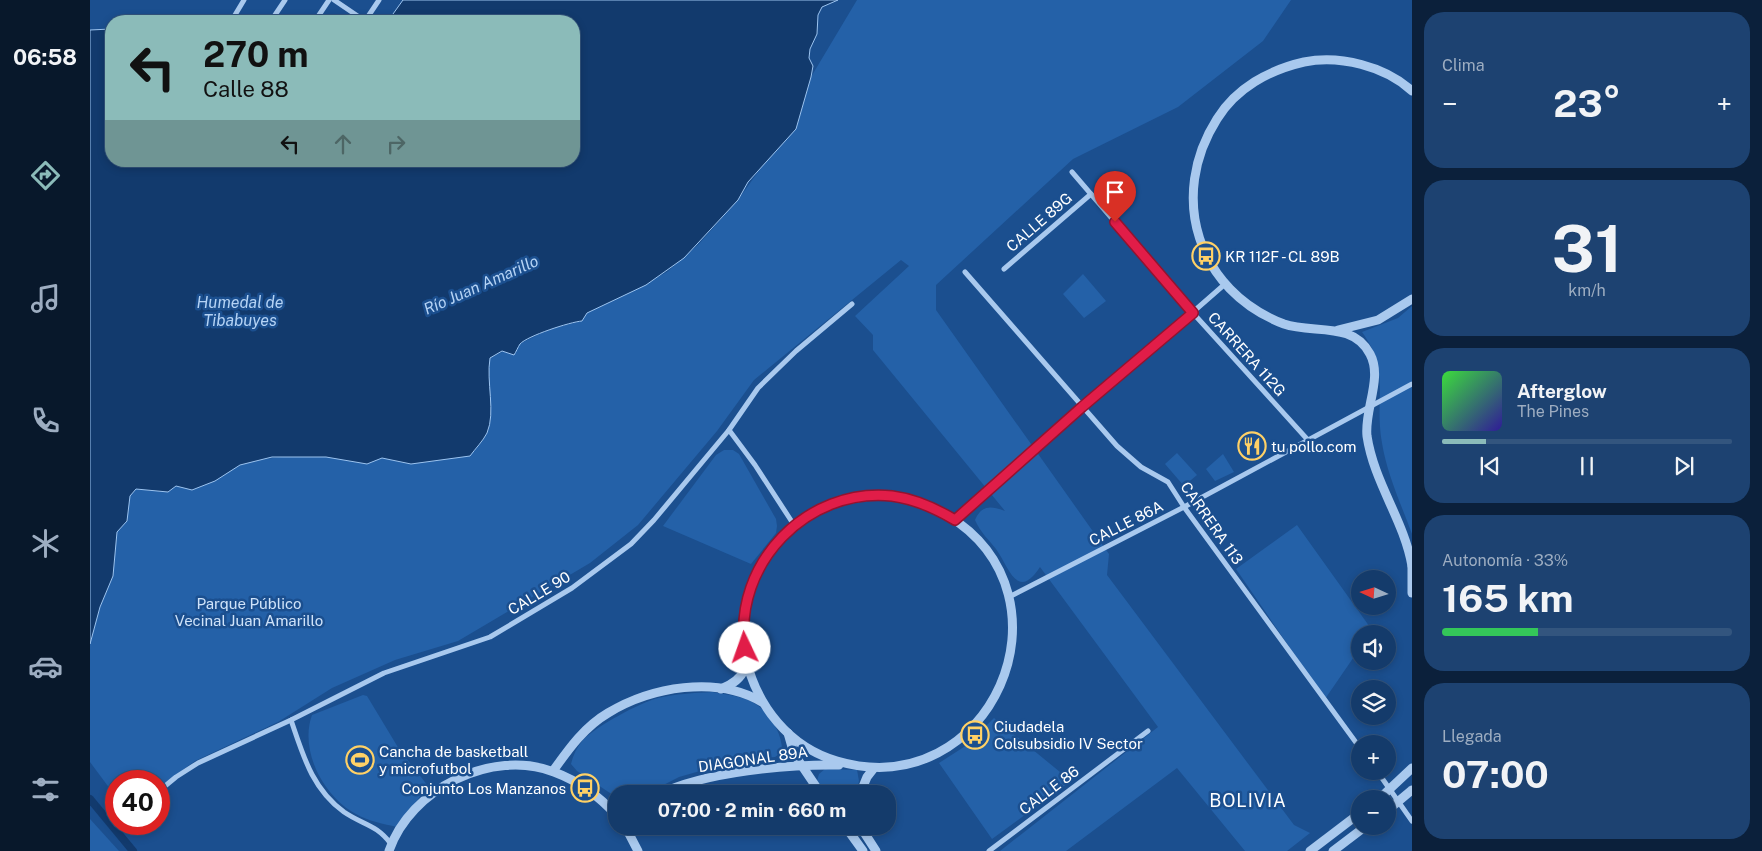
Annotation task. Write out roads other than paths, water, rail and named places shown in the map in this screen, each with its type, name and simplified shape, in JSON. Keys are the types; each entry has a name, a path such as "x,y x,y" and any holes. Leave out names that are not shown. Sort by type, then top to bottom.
{"street":[{"path":"235,15 244,0"},
{"path":"275,15 285,0"},
{"path":"319,15 329,0"},
{"path":"334,0 356,15"},
{"path":"369,15 379,0"},
{"path":"1412,91 1388,75 1364,65 1338,60 1312,61 1286,66 1263,76 1241,91 1221,111 1206,136 1198,157 1193,180 1192,206 1197,232 1206,256 1225,284 1243,301 1264,315 1286,324 1310,330 1335,330 1357,327 1378,320 1412,299"},
{"name":"CARRERA 112G","path":"1072,172 1193,313 1307,439"},
{"name":"CALLE 89G","path":"1004,269 1090,194"},
{"name":"CARRERA 113","path":"965,272 1082,407 1130,459 1168,482 1184,507 1351,736"},
{"path":"955,520 1082,407 1225,284"},
{"name":"CALLE 90","path":"170,782 198,763 291,720 384,673 490,637 572,588 631,544 654,520 729,430 758,388 796,351 852,304"},
{"path":"1335,330 1353,336 1363,343 1371,355 1374,382 1367,427 1372,461 1404,532 1412,566 1412,593"},
{"name":"CALLE 86A","path":"1009,598 1184,507 1412,384"},
{"path":"729,430 755,465 794,525"},
{"name":"DIAGONAL 89A","path":"683,785 691,782 800,764 851,765 874,768 901,766 923,760 944,751 962,738 979,722 995,699 1006,675 1012,650 1009,598 1003,580 985,548 955,520 940,511 908,499 874,496 856,497 823,507 794,525 765,557 752,582 744,616 743,638 746,659 755,688 762,702"},
{"path":"720,689 731,685 739,678 746,659"},
{"path":"553,772 576,739 607,714 642,696 681,688 720,689 742,692 762,702 788,733 800,764 815,785"},
{"path":"291,720 308,767 327,797 346,813 382,831 390,848"},
{"name":"CALLE 86","path":"989,851 1148,731"},
{"name":"DIAGONAL 89A","path":"788,733 811,750 851,765"},
{"path":"800,764 808,757 811,750"},
{"path":"390,848 408,816 431,794 459,777 482,771 514,766 553,772 592,793 608,808"},
{"path":"864,785 874,768"},
{"path":"1383,780 1390,790 1412,768"},
{"path":"1398,802 1412,790"},
{"path":"1396,799 1412,821"},
{"path":"1310,851 1351,820"},
{"path":"630,835 638,851"},
{"path":"851,835 863,851"},
{"path":"866,835 876,851"},
{"path":"1332,851 1354,835"}],"water":[{"name":"Humedal de Tibabuyes","path":"403,0 838,0 822,7 818,15 817,34 810,49 809,58 813,66 811,77 796,129 748,182 738,200 684,258 646,285 587,313 582,321 531,337 520,344 514,355 502,351 490,358 490,425 487,433 470,456 411,464 382,458 367,464 326,457 272,457 240,465 215,481 192,490 176,486 168,492 136,489 130,496 127,521 117,532 113,576 100,607 90,644 90,30 105,29 105,167 580,167 580,15 392,15"}],"waterway":[{"path":"90,799 133,851"}],"place":[{"name":"KR 112F - CL 89B","path":"1206,256"},
{"name":"tu pollo.com","path":"1252,446"},
{"name":"Ciudadela Colsubsidio IV Sector","path":"975,735"},
{"name":"Cancha de basketball y microfutbol","path":"360,760"},
{"name":"Conjunto Los Manzanos","path":"585,788"}],"district":[{"name":"BOLIVIA","path":"1248,800"}],"water label":[{"name":"Río Juan Amarillo","path":"481,285"}],"park label":[{"name":"Parque Público Vecinal Juan Amarillo","path":"249,612"}]}
